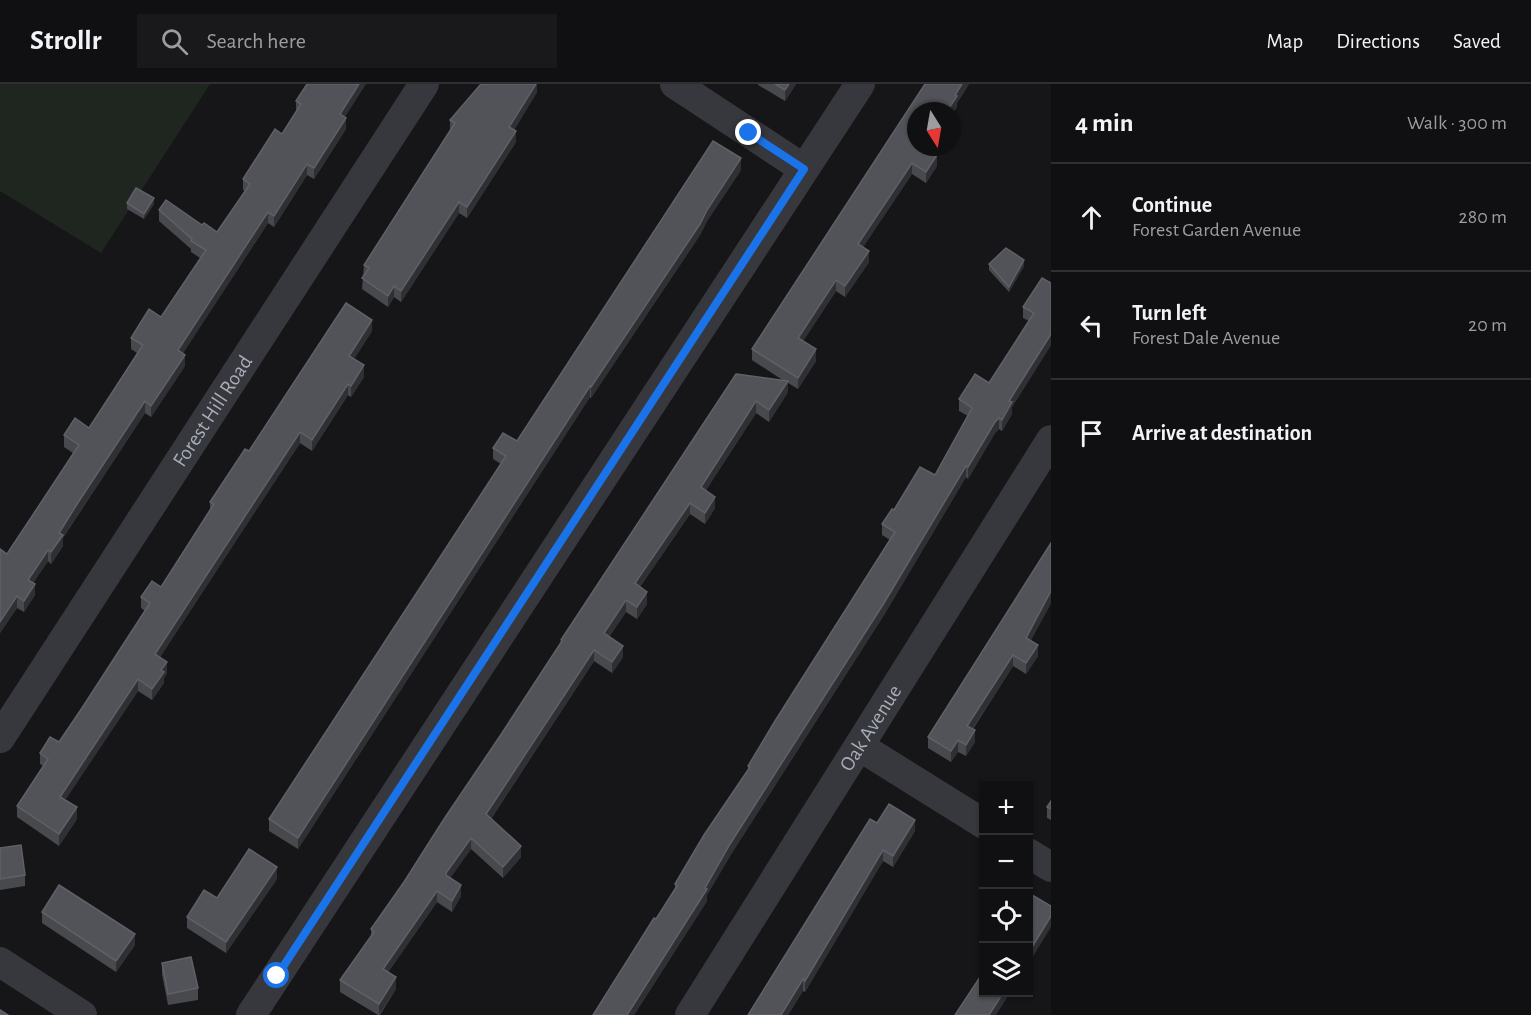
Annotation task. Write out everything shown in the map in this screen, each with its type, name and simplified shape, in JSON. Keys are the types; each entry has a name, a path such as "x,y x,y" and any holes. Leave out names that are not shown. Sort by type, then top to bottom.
{"street":[{"name":"Forest Hill Road","path":"0,738 424,84"},
{"path":"675,84 804,169"},
{"path":"251,1015 860,84"},
{"name":"Oak Avenue","path":"690,1015 1051,440"},
{"path":"859,746 979,821"},
{"path":"1033,856 1051,867"},
{"path":"0,962 82,1015"}],"shaded area":[{"path":"0,84 210,84 101,253 0,191"}],"building":[{"path":"307,84 359,84 340,114 346,118 314,168 307,164 274,216 268,212 178,350 185,355 151,406 145,401 79,501 59,533 63,535 51,552 48,550 28,580 35,584 24,601 17,596 0,622 0,549 7,554 79,445 64,435 75,418 89,428 143,345 131,338 149,309 161,317 206,250 191,241 192,239 159,210 166,200 202,225 204,223 217,232 250,184 243,179 275,129 282,134 301,104 296,101"},
{"path":"481,84 536,84 509,127 516,131 467,207 459,202 401,291 394,286 388,296 362,278 369,268 364,265 455,123 450,120"},
{"path":"775,84 789,84 785,90"},
{"path":"925,84 962,84 953,102 913,102"},
{"path":"907,112 907,156 936,156 926,172 912,163 858,244 869,251 845,286 836,280 798,338 816,349 798,378 752,349"},
{"path":"713,141 741,158 700,224 590,386 298,838 269,819 506,456 493,448 503,433 517,441"},
{"path":"136,188 154,198 144,214 127,203"},
{"path":"1006,248 1024,260 1009,287 989,264"},
{"path":"1042,278 1051,283 1051,334 1009,401 1012,402 1002,420 999,418 995,422 968,467 966,466 884,603 730,844 705,888 707,889 627,1015 593,1015 654,918 656,919 677,886 675,884 704,835 750,767 748,766 775,721 895,532 882,524 892,509 894,510 920,467 935,475 972,408 959,399 975,374 989,383 1034,313 1023,307"},
{"path":"346,303 372,320 349,356 364,365 351,386 348,384 312,440 300,432 155,654 167,662 161,670 164,672 152,689 138,679 60,797 77,807 59,834 17,806 48,759 40,753 50,737 59,742 150,603 141,597 152,581 161,587 214,504 210,502 245,449 249,451"},
{"path":"736,374 788,381 769,410 756,401 701,487 715,497 705,513 690,503 635,583 647,592 637,607 626,600 604,633 623,646 612,662 594,650 486,814 521,846 503,867 471,838 446,873 461,885 452,901 437,891 383,969 396,977 379,1004 340,980 374,932 371,929"},
{"path":"1051,543 1051,591 1026,638 1038,645 1026,663 1013,655 967,726 975,730 966,745 958,740 951,751 928,737"},
{"path":"889,804 915,820 893,856 883,850 805,981 803,979 781,1015 748,1015 870,819 877,823"},
{"path":"21,845 25,875 0,879 0,848"},
{"path":"249,849 277,867 226,942 187,917 204,890 217,898"},
{"path":"59,885 135,934 116,961 42,912"},
{"path":"1033,896 1051,906 1051,916 1033,945"},
{"path":"191,957 198,988 168,994 162,963"},
{"path":"979,979 979,997 1000,997 989,1015 955,1015"}],"route":[{"path":"277,976 804,169 749,133"}]}
